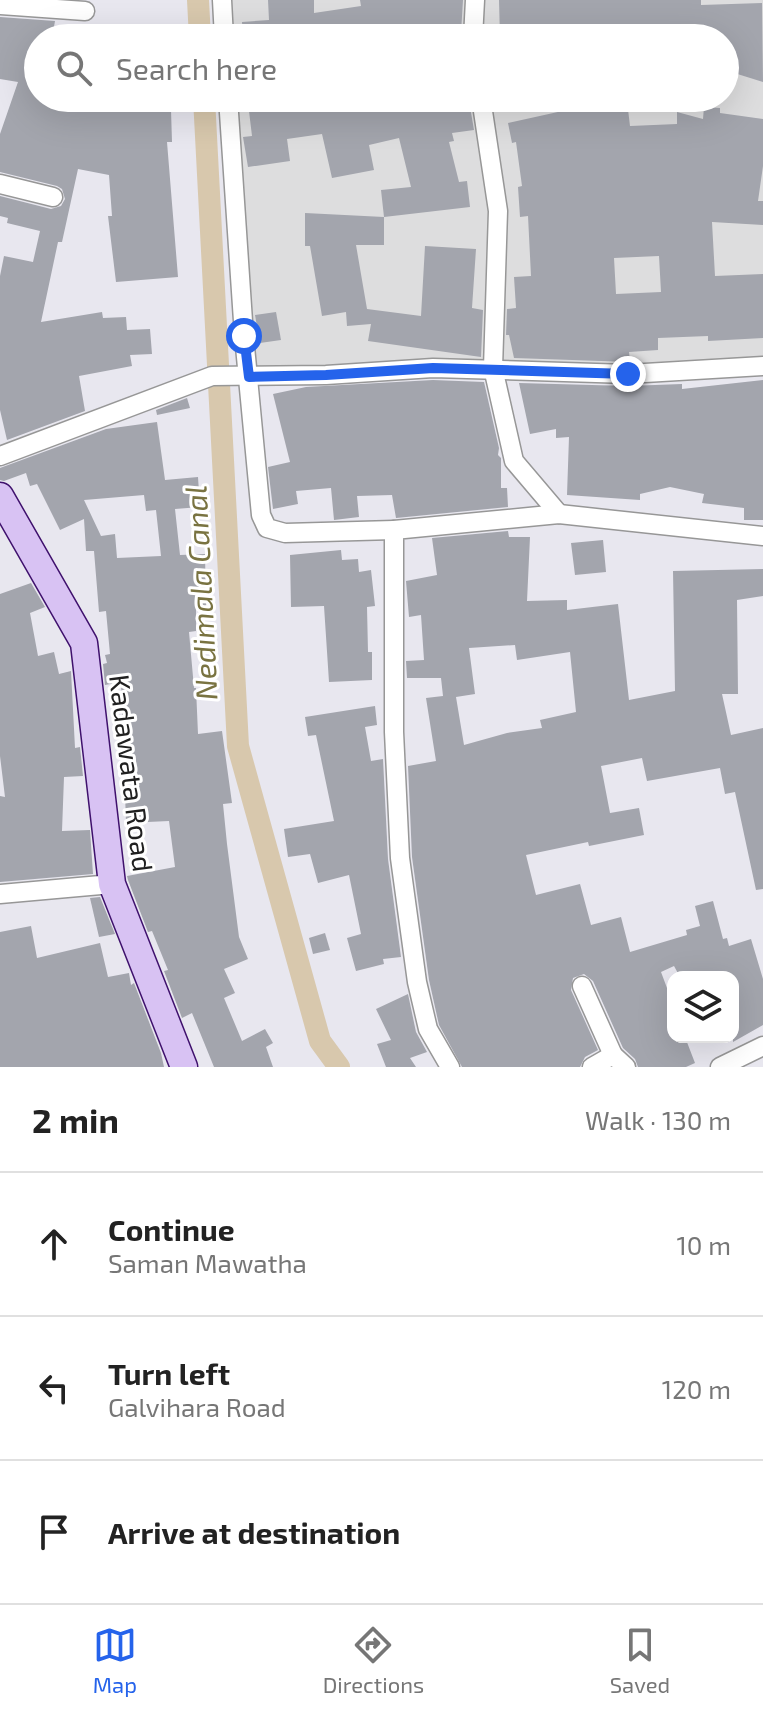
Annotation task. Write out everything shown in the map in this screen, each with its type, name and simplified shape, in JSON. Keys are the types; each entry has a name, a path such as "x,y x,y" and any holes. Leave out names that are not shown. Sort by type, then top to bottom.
{"street":[{"path":"222,0 223,24"},
{"path":"474,24 475,0"},
{"path":"0,5 85,11"},
{"path":"229,112 261,515 267,528 285,533 394,530 559,514 763,536"},
{"path":"483,112 498,211 493,368 514,461 559,514"},
{"path":"0,184 53,197"},
{"path":"0,456 212,376 326,375 433,368 628,374 763,366"},
{"name":"Kadawata Road","path":"0,496 84,643 112,884 184,1067"},
{"path":"394,530 394,732 400,858 417,982 428,1029 450,1067"},
{"path":"0,894 112,884"},
{"path":"582,986 619,1061 592,1067"},
{"path":"720,1067 763,1046"}],"shaded area":[{"path":"222,0 763,0 763,366 249,377 229,112 739,112 739,24 223,24"}],"building":[{"path":"268,0 314,0 314,13 361,6 360,0 463,0 462,24 242,24 269,20"},
{"path":"499,0 701,0 701,5 762,3 763,82 739,74 739,24 500,24"},
{"path":"0,17 55,21 54,24 24,24 24,112 171,112 172,142 167,142 178,277 116,282 108,216 112,216 109,175 78,169 41,322 102,312 103,318 126,317 127,330 150,329 152,354 130,355 132,366 79,376 85,411 7,440 0,410 0,276 4,256 33,262 40,231 7,223 8,218 0,216 0,196 51,209 61,206 65,199 62,189 57,186 0,172 0,134 18,82 0,79"},
{"path":"249,112 471,112 474,130 452,133 454,141 449,142 459,182 467,181 470,207 384,217 381,190 411,187 399,138 369,145 374,170 332,178 322,134 287,139 290,161 248,167 243,137 252,136"},
{"path":"558,112 628,112 630,126 677,124 677,112 703,119 704,112 720,112 763,119 763,166 758,201 763,201 763,225 712,222 715,276 763,274 763,338 708,341 708,336 658,338 658,350 629,352 630,362 514,358 509,335 506,335 507,309 516,308 514,277 531,276 528,216 520,217 518,187 522,186 516,142 512,143 508,123","holes":["659,256 661,292 616,294 614,258"]},
{"path":"305,213 384,217 384,245 356,245 367,309 421,316 425,246 476,249 472,308 483,310 481,357 368,341 371,324 347,326 346,312 322,316 310,246 305,246"},
{"path":"276,312 281,340 260,343 255,315"},
{"path":"433,380 484,382 501,458 501,488 507,488 508,507 396,518 392,495 357,496 359,517 334,520 331,488 296,491 298,504 273,509 268,467 290,462 273,394 306,387"},
{"path":"763,380 763,520 744,520 744,508 702,503 704,494 670,487 640,494 640,500 567,495 569,437 556,438 556,429 530,434 519,383 682,384 682,389"},
{"path":"187,398 190,408 157,415 156,410"},
{"path":"157,422 165,480 198,477 200,507 175,509 180,555 205,554 206,606 196,606 196,631 189,632 198,734 222,731 232,803 223,804 227,844 239,937 248,959 224,969 235,993 224,998 242,1041 265,1029 273,1043 266,1047 273,1067 214,1067 192,1013 182,1018 164,971 168,970 152,931 148,932 127,876 175,867 169,821 126,823 125,793 134,791 130,740 123,740 121,682 105,685 103,664 107,663 105,655 110,654 106,611 99,612 94,551 86,551 84,519 60,530 37,484 30,486 26,473 0,480 0,468 106,429","holes":["144,495 146,511 156,510 161,556 117,558 115,534 101,536 84,500"]},
{"path":"508,531 509,537 530,537 527,601 567,600 567,610 618,604 629,700 675,691 673,571 763,569 763,596 737,600 738,694 722,694 731,735 763,728 763,889 756,890 735,792 725,794 720,768 647,781 642,758 601,766 610,813 639,808 644,835 589,846 588,842 526,855 536,895 580,884 591,925 621,917 630,952 687,935 686,930 700,926 695,906 713,901 723,939 727,938 729,946 751,939 763,979 763,1025 739,1039 739,971 677,971 674,966 661,972 667,988 667,1043 687,1043 695,1063 686,1067 638,1067 635,1059 623,1048 593,981 584,974 573,978 571,990 598,1050 585,1057 580,1067 462,1067 439,1025 429,980 412,857 408,766 436,761 426,698 443,696 441,678 407,678 406,661 424,660 421,615 409,617 406,581 437,575 432,538","holes":["515,645 517,660 570,652 576,712 540,720 542,728 507,733 464,745 456,697 475,694 469,648"]},
{"path":"603,540 606,572 575,575 571,543"},
{"path":"341,550 342,560 358,559 359,572 371,570 375,606 367,607 372,680 329,682 324,606 291,607 290,555"},
{"path":"31,583 45,607 30,613 38,656 54,652 59,674 71,671 75,748 80,747 83,776 64,777 62,831 90,830 93,874 0,882 0,796 5,797 0,756 0,594"},
{"path":"375,706 377,725 365,727 371,761 383,759 388,859 401,957 383,959 384,964 356,971 347,938 361,934 349,875 318,883 310,854 288,857 284,829 334,821 316,735 308,736 305,717"},
{"path":"100,897 115,934 99,937 90,898"},
{"path":"31,926 37,958 100,943 108,977 129,973 164,1067 0,1067 0,932"},
{"path":"325,933 330,950 313,954 309,938"},
{"path":"408,994 416,1032 427,1052 410,1058 416,1067 386,1067 377,1044 391,1040 376,1009"}],"waterway":[{"name":"Nedimala Canal","path":"198,0 199,24"},
{"name":"Nedimala Canal","path":"205,112 238,746 320,1041 339,1067"}],"route":[{"path":"244,336 249,377 433,368 628,374"}]}
